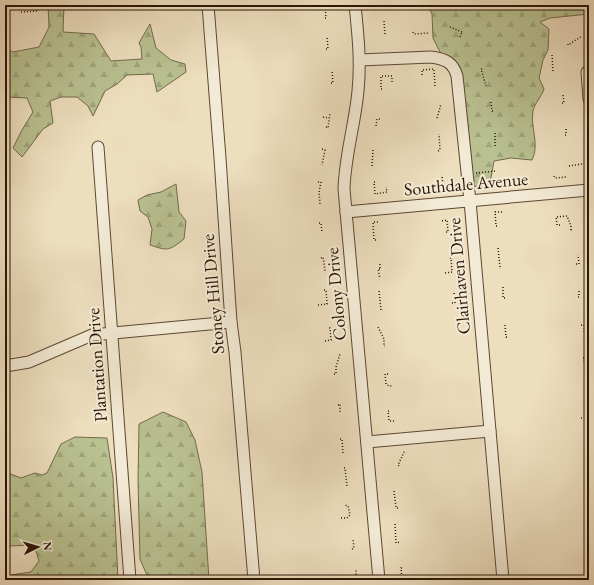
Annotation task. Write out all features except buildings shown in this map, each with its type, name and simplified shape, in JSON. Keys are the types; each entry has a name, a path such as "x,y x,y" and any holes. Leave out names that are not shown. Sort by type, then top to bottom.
{"street":[{"name":"Stoney Hill Drive","path":"208,5 231,322 235,352 254,580"},
{"name":"Colony Drive","path":"355,5 360,60 357,104 349,142 344,177 379,580"},
{"name":"Clairhaven Drive","path":"360,60 431,57 446,60 453,66 457,76 470,201 503,580"},
{"path":"587,72 589,99"},
{"name":"Plantation Drive","path":"98,147 130,580"},
{"name":"Southdale Avenue","path":"346,212 589,190"},
{"path":"5,366 29,362 87,337 111,332 231,322"},
{"path":"367,442 490,431"}],"path":[{"path":"324,18 326,18 325,5"},
{"path":"22,12 38,11"},
{"path":"384,21 385,36"},
{"path":"450,26 462,31 460,37"},
{"path":"414,32 414,34 428,33"},
{"path":"326,49 328,49 327,36"},
{"path":"568,44 582,36"},
{"path":"552,55 553,71"},
{"path":"422,75 422,70 434,69 434,86"},
{"path":"482,69 486,86"},
{"path":"331,83 333,83 332,70"},
{"path":"382,89 380,89 381,76 392,76 392,83"},
{"path":"562,103 564,103 563,95"},
{"path":"491,102 492,111 494,111"},
{"path":"437,118 441,104"},
{"path":"326,127 328,128 330,113"},
{"path":"323,117 329,118"},
{"path":"376,126 377,119 380,119"},
{"path":"565,135 566,127"},
{"path":"495,133 495,146"},
{"path":"438,150 440,150 439,134"},
{"path":"322,149 325,150 322,165"},
{"path":"372,166 372,150 374,150"},
{"path":"569,166 589,163"},
{"path":"467,173 496,171"},
{"path":"424,188 443,186 441,176"},
{"path":"554,176 555,178 566,177"},
{"path":"318,182 321,182 319,192 320,204"},
{"path":"376,182 374,182 375,194 387,192 386,187"},
{"path":"497,226 495,212 504,212"},
{"path":"560,225 557,225 556,217 567,216 572,230 569,230"},
{"path":"442,221 447,220 448,232 445,232"},
{"path":"376,240 374,240 373,222 379,222"},
{"path":"319,223 321,223 322,233"},
{"path":"498,248 501,268"},
{"path":"576,264 579,264 578,255"},
{"path":"322,258 323,257 325,270"},
{"path":"446,273 452,272 450,258 449,259"},
{"path":"380,264 381,268 378,269 380,279"},
{"path":"503,287 503,298 505,298"},
{"path":"318,305 327,304 326,290 324,290"},
{"path":"578,297 579,290"},
{"path":"379,291 381,310 383,310"},
{"path":"452,303 455,303 454,291"},
{"path":"505,325 507,337"},
{"path":"581,325 584,325 585,340"},
{"path":"378,327 385,346"},
{"path":"325,341 331,340 330,328 327,328"},
{"path":"334,374 336,374 336,367 340,354"},
{"path":"582,358 584,358 585,367"},
{"path":"388,374 385,374 386,384 393,386"},
{"path":"585,392 589,391"},
{"path":"338,405 340,404 340,413"},
{"path":"389,411 389,421 394,421"},
{"path":"580,418 589,417"},
{"path":"340,439 342,439 343,454"},
{"path":"399,466 398,465 405,450"},
{"path":"344,468 347,487"},
{"path":"394,491 396,508 398,508"},
{"path":"341,518 347,518 350,515 350,507 345,505"},
{"path":"395,524 396,543 400,542"},
{"path":"352,549 354,548 353,539"},
{"path":"402,568 400,568 402,580"},
{"path":"354,577 356,574 356,569"}],"green space":[{"path":"48,5 64,5 63,32 94,34 111,61 142,59 141,47 139,43 150,24 156,48 171,60 185,64 186,72 157,92 153,74 127,75 117,84 105,91 93,116 88,106 77,97 61,97 50,101 53,123 43,129 22,157 13,148 33,112 27,98 5,97 5,48 13,52 39,47 49,27"},
{"path":"428,5 582,5 585,8 589,6 589,14 550,18 540,22 549,29 548,50 543,60 539,78 544,89 535,106 532,117 535,142 534,154 532,160 511,158 494,161 490,183 485,190 472,185 462,74 440,52 433,38 432,14"},
{"path":"176,184 179,212 186,221 184,239 168,249 150,245 152,229 148,217 140,211 138,200 147,195 161,192"},
{"path":"163,412 186,422 195,440 202,472 209,580 149,580 140,559 138,481 139,424"},
{"path":"75,437 107,438 113,478 118,580 10,580 11,575 31,572 39,561 34,545 9,546 5,534 5,470 8,473 21,478 35,473 42,475 47,473 61,444"}]}
